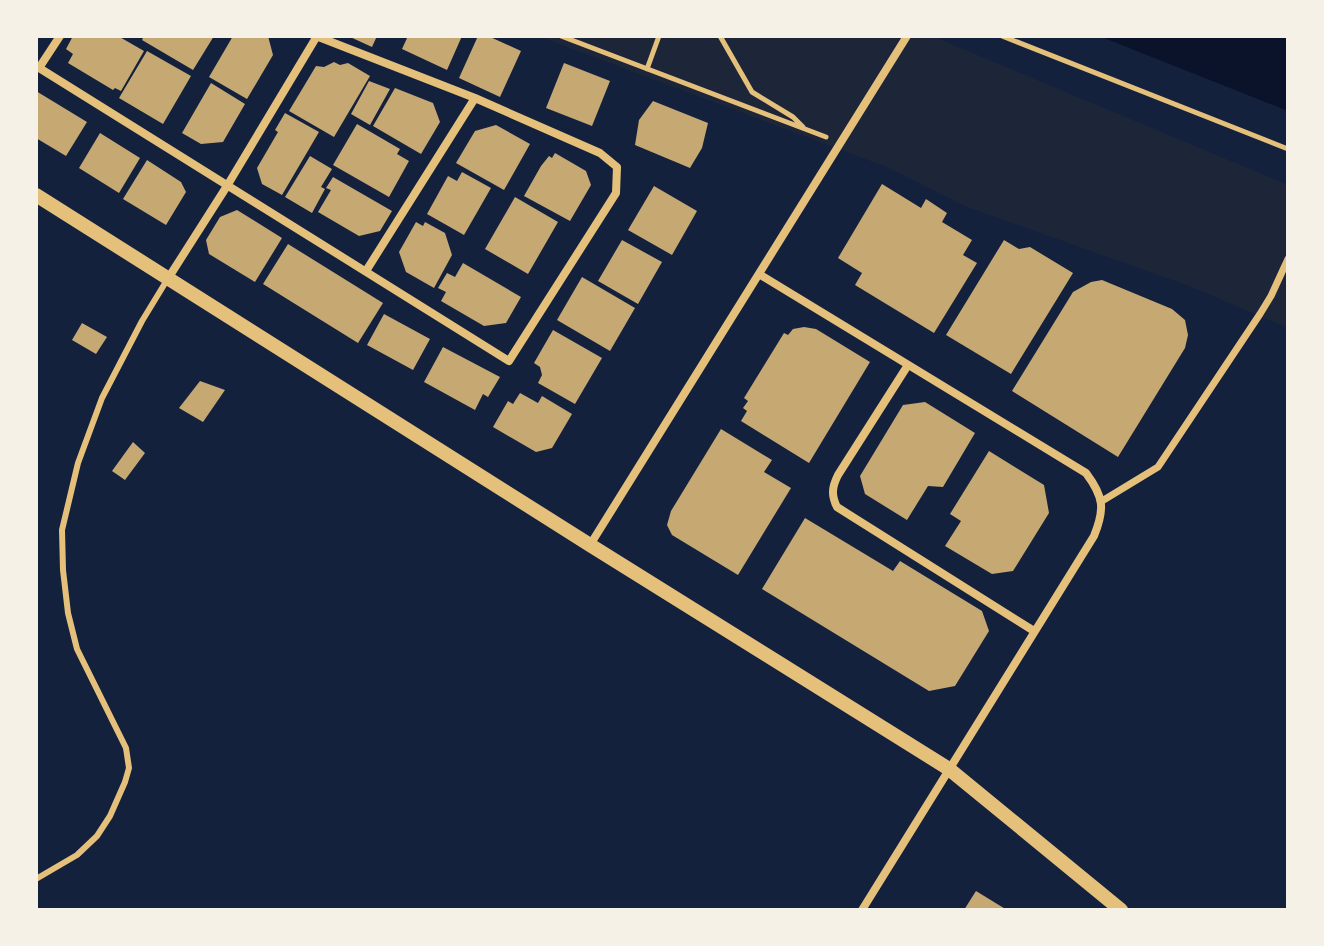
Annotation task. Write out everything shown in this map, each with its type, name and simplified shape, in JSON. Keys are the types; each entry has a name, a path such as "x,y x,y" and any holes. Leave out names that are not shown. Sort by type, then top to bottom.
{"street":[{"path":"60,36 38,67 227,186 509,361 616,193 617,167 600,153 475,98 317,36 227,186 169,277"},
{"path":"590,545 907,36"},
{"path":"366,271 475,98"},
{"path":"36,195 949,769 1121,910"},
{"path":"1102,501 1158,467 1260,314 1288,259"},
{"path":"759,274 1086,473 1102,501 1101,518 1094,536 862,910"},
{"path":"908,365 838,475 832,487 833,500 837,507 1034,631"}],"lane":[{"path":"36,879 77,855 97,836 115,805 129,768 126,748 77,649 68,613 62,530 78,463 102,398 169,277"}],"path":[{"path":"561,36 841,143"},
{"path":"647,69 659,36"},
{"path":"720,36 752,92 793,117 804,129"},
{"path":"1002,36 1288,149"}],"shaded area":[{"path":"538,36 932,36 1288,185 1288,328 1189,286 965,206 889,168"},
{"path":"1099,36 1288,36 1288,111"}],"building":[{"path":"73,36 118,36 144,51 121,91 113,90 68,63 73,54 66,49"},
{"path":"144,36 214,36 193,70 142,40"},
{"path":"233,36 268,36 273,55 247,99 209,77"},
{"path":"348,36 377,36 372,47"},
{"path":"408,36 462,36 447,70 402,49"},
{"path":"478,36 488,36 521,51 500,97 459,78"},
{"path":"147,51 191,76 163,124 119,98"},
{"path":"334,62 340,65 348,63 370,76 334,137 289,111 316,66 324,67"},
{"path":"564,63 610,81 592,126 546,108"},
{"path":"369,81 390,89 370,125 351,114"},
{"path":"211,83 245,104 223,142 201,144 182,133"},
{"path":"395,88 433,103 440,122 421,154 373,126"},
{"path":"36,91 87,122 66,156 36,138"},
{"path":"653,101 708,123 702,148 690,168 635,145 639,120"},
{"path":"285,113 319,132 282,195 262,184 257,168"},
{"path":"357,124 400,149 397,154 409,161 389,197 333,165"},
{"path":"496,125 530,144 504,190 456,163 475,131"},
{"path":"100,133 140,158 119,193 79,168"},
{"path":"555,153 586,171 591,185 570,221 524,196 541,166"},
{"path":"310,156 332,169 321,187 325,189 312,213 285,197"},
{"path":"147,160 181,182 186,192 166,225 123,199"},
{"path":"462,172 491,188 464,235 427,214 448,176 457,181"},
{"path":"333,177 392,211 380,231 359,236 318,212 331,190 326,188"},
{"path":"882,184 921,208 926,199 947,213 942,222 972,240 963,255 977,263 934,333 855,285 862,273 838,258"},
{"path":"654,186 697,211 672,255 628,230"},
{"path":"515,197 558,222 528,274 485,249"},
{"path":"237,210 282,238 255,282 209,254 206,240 220,217"},
{"path":"416,222 423,226 425,222 445,233 452,255 434,288 406,272 399,252"},
{"path":"622,240 662,262 638,304 598,281"},
{"path":"1004,240 1019,249 1030,247 1073,273 1011,374 946,335"},
{"path":"288,244 383,303 358,343 263,284"},
{"path":"463,263 521,297 506,323 484,326 441,301 446,292 438,288 447,273 455,277"},
{"path":"582,277 635,308 610,351 557,320"},
{"path":"1102,280 1172,309 1185,320 1188,335 1185,348 1118,457 1012,391 1073,292"},
{"path":"384,314 430,339 413,370 367,345"},
{"path":"82,323 107,337 96,354 72,340"},
{"path":"793,329 816,329 870,362 809,463 741,421 747,411 743,408 748,401 744,398 784,333 788,335"},
{"path":"553,330 602,358 575,404 538,383 542,375 540,367 534,363"},
{"path":"443,347 500,377 488,397 483,394 475,410 424,382"},
{"path":"200,381 225,390 203,422 179,408"},
{"path":"520,393 538,403 542,396 572,414 552,448 536,452 493,427 508,401 513,404"},
{"path":"925,402 975,433 943,487 928,486 907,520 865,494 860,476 903,405"},
{"path":"721,429 772,460 764,472 791,488 738,575 672,535 667,525 671,511"},
{"path":"133,442 145,453 125,480 112,471"},
{"path":"989,451 1044,485 1049,513 1013,571 992,574 945,546 961,521 950,514"},
{"path":"805,518 893,571 900,561 982,611 989,631 955,686 929,691 762,589"},
{"path":"976,891 1007,910 964,910"}]}
